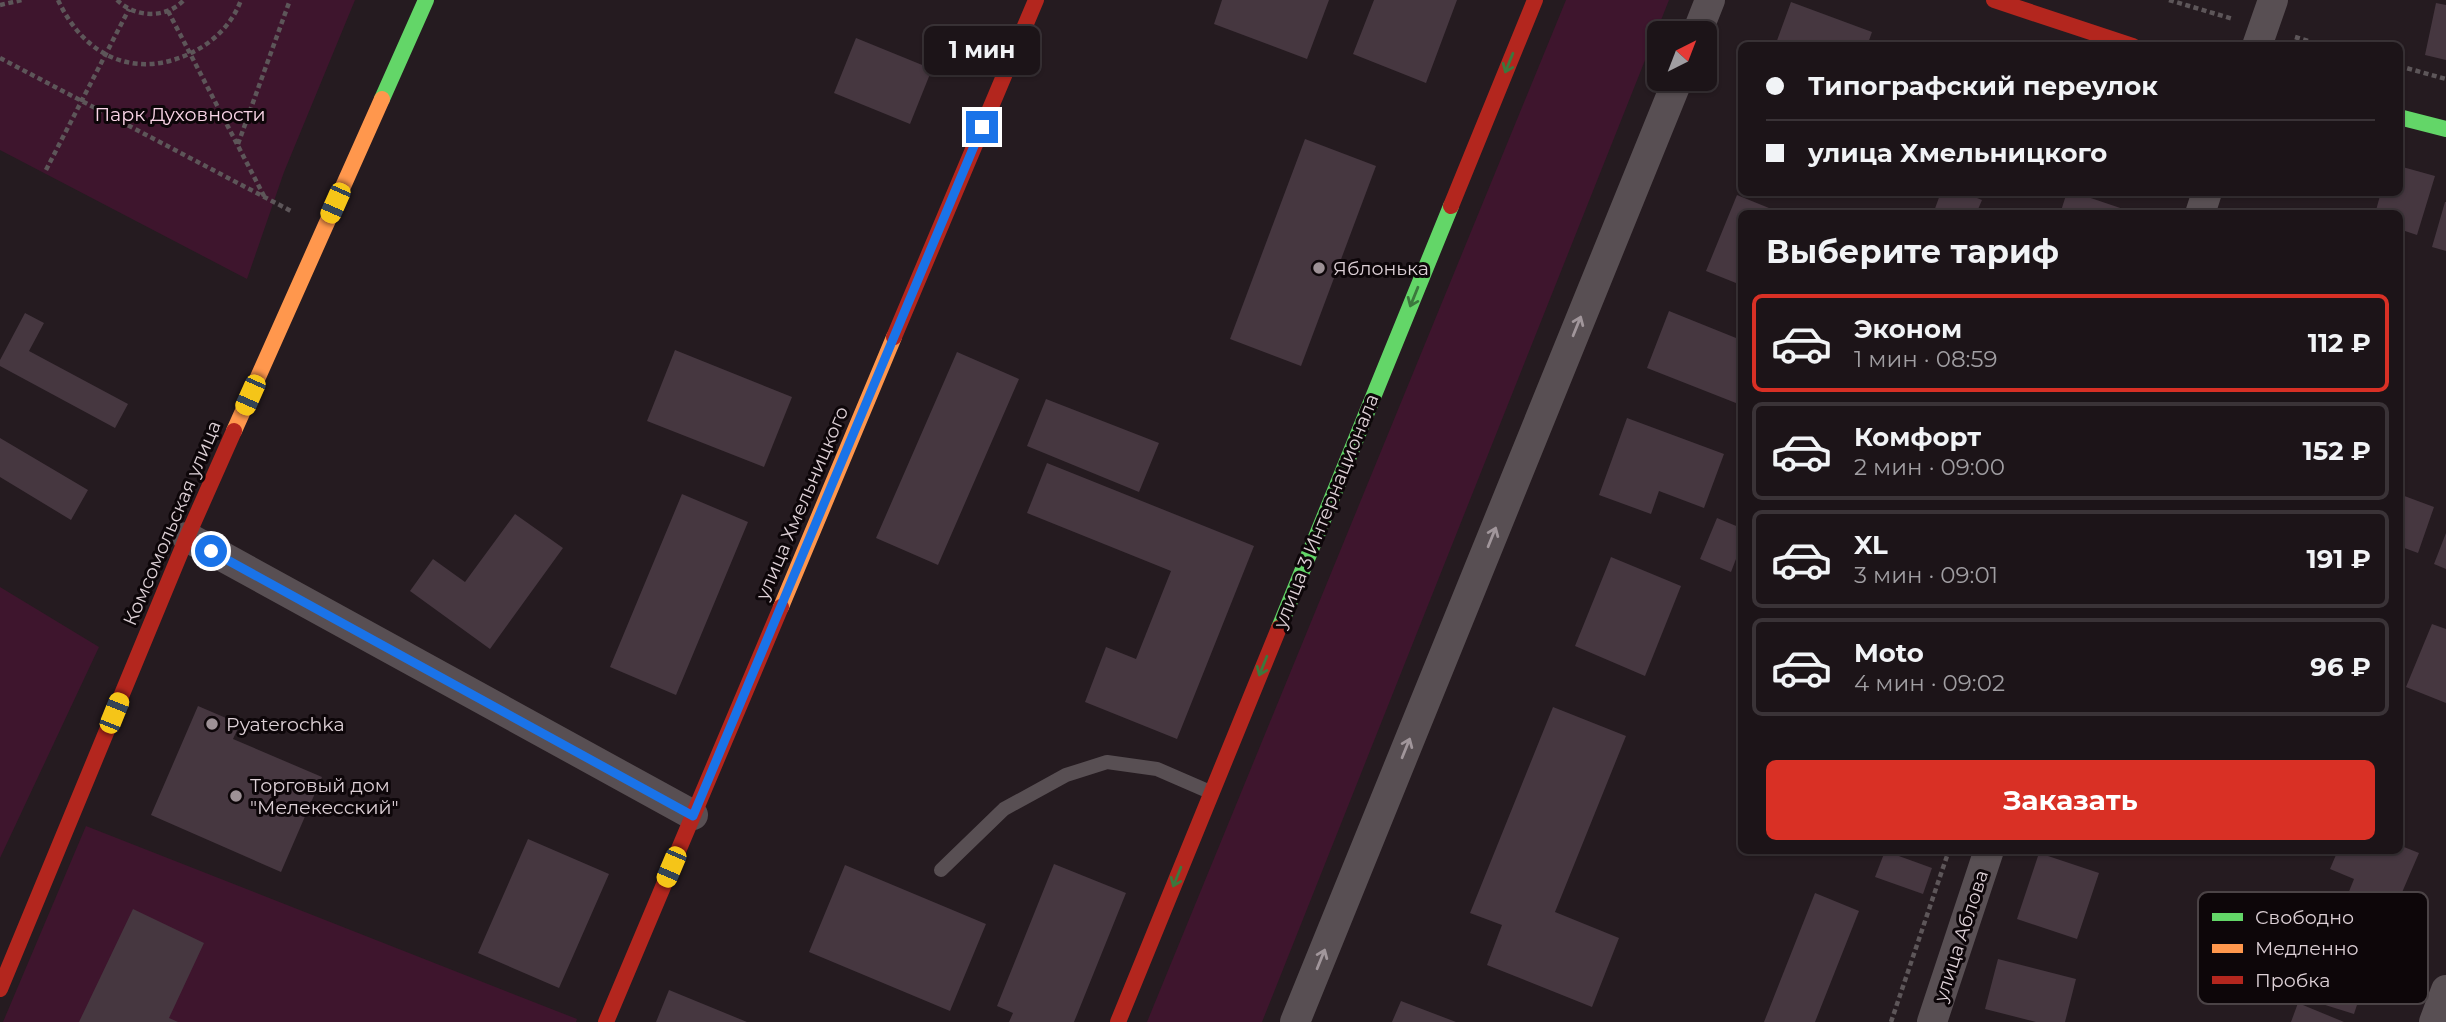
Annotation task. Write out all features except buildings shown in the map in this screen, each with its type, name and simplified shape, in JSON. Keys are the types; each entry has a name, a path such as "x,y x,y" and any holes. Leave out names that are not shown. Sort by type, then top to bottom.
{"street":[{"name":"Комсомольская улица","path":"0,989 187,537 426,0"},
{"name":"улица Хмельницкого","path":"606,1022 1036,0"},
{"name":"улица 3 Интернационала","path":"1118,1022 1535,0"},
{"path":"1701,21 1710,0"},
{"path":"1994,0 2121,42"},
{"path":"2258,42 2273,0"},
{"path":"1295,1022 1673,91"},
{"path":"2403,118 2446,129"},
{"path":"187,537 693,816"},
{"name":"улица Аблова","path":"1932,1022 1988,854"},
{"path":"2434,1022 2446,989"}],"lane":[{"path":"941,870 1004,809 1066,775 1107,762 1157,769 1212,792"}],"path":[{"path":"0,5 22,0"},
{"path":"58,0 72,25 105,54 131,62 154,65 173,62 206,46 231,20 241,0"},
{"path":"117,0 129,9 150,14 168,11 184,0"},
{"path":"237,145 290,0"},
{"path":"46,170 129,9"},
{"path":"168,11 264,196"},
{"path":"0,58 324,228"},
{"path":"2403,67 2446,79"},
{"path":"1891,1022 1948,854"}],"green space":[{"name":"Парк Духовности","path":"0,0 355,0 284,172 247,279 0,150"},
{"path":"1566,0 1669,0 1661,21 1647,21 1647,55 1262,1022 1147,1022"},
{"path":"0,587 99,647 0,858"},
{"path":"86,826 577,1019 576,1022 3,1022"}],"traffic: fast":[{"path":"382,99 426,0"},
{"path":"2403,118 2446,129"},
{"path":"1279,628 1451,206"}],"traffic: slow":[{"path":"234,431 382,99"},
{"path":"781,607 894,337"}],"traffic: jam":[{"path":"894,337 1036,0"},
{"path":"1451,206 1535,0"},
{"path":"1994,0 2121,42"},
{"path":"0,989 187,537 234,431"},
{"path":"606,1022 781,607"},
{"path":"1118,1022 1279,628"}],"place":[{"name":"Яблонька","path":"1319,268"},
{"name":"Pyaterochka","path":"212,724"},
{"name":"Торговый дом \"Мелекесский\"","path":"236,796"}],"route":[{"path":"211,551 693,816 982,127"}]}
